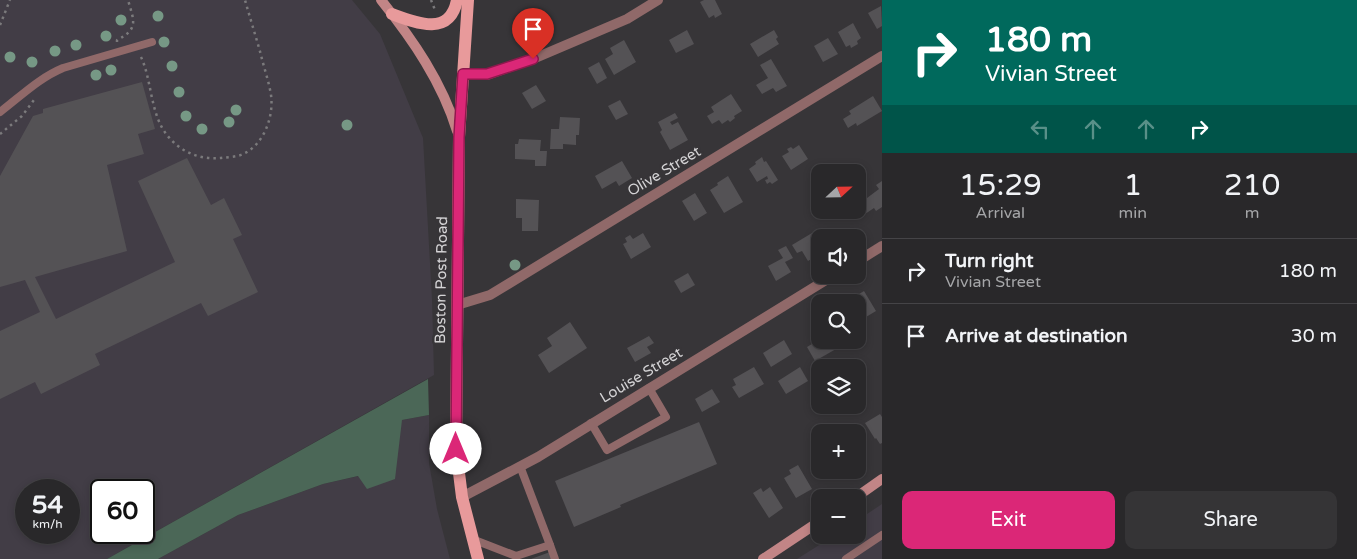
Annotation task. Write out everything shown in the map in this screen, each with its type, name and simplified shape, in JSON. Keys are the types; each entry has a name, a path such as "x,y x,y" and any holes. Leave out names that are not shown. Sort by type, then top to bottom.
{"main road":[{"path":"381,0 411,39 434,76 446,99 459,137"},
{"path":"392,14 418,24 430,25 439,23 452,14 457,0"},
{"name":"Boston Post Road","path":"468,0 459,137 456,449 462,497 478,559"},
{"path":"866,490 882,479"},
{"path":"763,559 811,527"}],"street":[{"path":"463,74 487,74 533,59 628,19 658,0"},
{"name":"Olive Street","path":"457,305 490,295 882,56"},
{"path":"866,256 882,246"},
{"name":"Louise Street","path":"462,497 520,466 591,424 819,284"}],"lane":[{"path":"0,112 51,73 152,42"},
{"path":"591,424 607,450 666,417 650,388"},
{"path":"520,466 555,559"},
{"path":"846,559 882,535"},
{"path":"472,539 517,558 534,554 550,544"}],"path":[{"path":"0,25 10,0"},
{"path":"120,51 117,40 130,32 133,27 134,20 128,0"},
{"path":"135,58 142,57 160,122 173,142 186,151 202,157 218,158 242,154 252,148 261,138 269,121 272,104 269,84 246,0"},
{"path":"431,0 437,15"},
{"path":"0,134 22,116 38,94"}],"shaded area":[{"path":"0,0 352,0 380,34 423,138 432,299 434,375 155,532 155,479 90,479 90,544 134,544 107,559 0,559"},
{"path":"429,415 429,463 437,509 450,559 158,559 238,515 323,484 359,476 402,420"},
{"path":"882,504 882,559 797,559 821,544 866,544 866,515"}],"green space":[{"path":"428,379 429,415 402,420 395,479 367,489 358,476 323,484 238,515 158,559 107,559 134,544 155,544 155,532"}],"building":[{"path":"715,0 722,14 715,18 714,15 709,18 700,2"},
{"path":"881,6 882,26 877,29 868,13"},
{"path":"853,23 861,38 857,41 858,44 851,48 850,45 846,47 838,32"},
{"path":"687,30 694,44 676,53 669,40"},
{"path":"774,30 779,44 758,57 750,44"},
{"path":"828,38 838,54 823,62 814,46"},
{"path":"624,40 636,62 614,75 605,59 613,54 610,48"},
{"path":"771,59 787,86 776,92 773,88 762,94 756,85 768,78 760,65"},
{"path":"599,62 607,78 597,84 588,68"},
{"path":"142,82 155,129 138,134 144,154 107,165 127,251 35,277 56,319 175,262 138,181 187,158 211,205 224,198 242,235 233,239 258,292 208,316 201,303 95,354 100,365 41,394 35,382 0,399 0,331 40,312 25,280 0,287 0,176 33,116 43,113 43,109"},
{"path":"536,85 546,101 532,109 522,93"},
{"path":"731,94 742,111 734,116 735,118 730,122 728,120 722,124 719,120 712,124 707,116 714,112 711,107"},
{"path":"873,96 882,111 857,126 856,123 848,128 843,119 851,114 849,111"},
{"path":"620,100 628,114 616,120 608,106"},
{"path":"675,113 678,118 670,122 672,125 678,122 688,140 670,150 660,132 662,130 658,122"},
{"path":"560,117 580,118 579,135 576,135 576,145 563,144 563,149 550,149 551,129 559,129"},
{"path":"519,139 541,140 540,151 547,151 546,166 535,166 535,160 515,159 515,144 518,144"},
{"path":"799,145 808,159 791,170 782,156 789,152 787,149 791,147 793,149"},
{"path":"762,157 778,180 772,184 770,182 767,184 765,180 768,179 767,176 757,182 749,169"},
{"path":"622,161 632,178 619,186 616,181 602,189 595,176"},
{"path":"728,176 743,202 724,213 710,190"},
{"path":"882,181 882,207 876,211 874,208 866,213 866,197 879,189 876,185"},
{"path":"695,193 707,213 694,221 682,201"},
{"path":"516,199 539,200 538,231 522,231 522,218 516,218"},
{"path":"643,233 651,247 631,259 623,244 627,242 625,238 630,235 633,239"},
{"path":"811,234 811,259 808,261 802,251 797,253 792,245"},
{"path":"786,246 793,258 785,262 791,272 776,281 768,266 783,258 778,250"},
{"path":"688,273 695,285 681,293 674,281"},
{"path":"866,294 876,311 866,317"},
{"path":"570,322 587,348 549,373 538,355 552,346 547,338"},
{"path":"649,336 654,343 647,347 651,353 635,362 627,348"},
{"path":"784,340 792,354 771,367 763,353"},
{"path":"811,345 811,349 836,349 818,359 814,359 807,347"},
{"path":"754,367 764,384 739,398 732,387 736,385 733,379"},
{"path":"800,367 808,381 786,394 778,381"},
{"path":"712,389 720,402 702,412 695,399"},
{"path":"880,414 882,417 882,443 880,444 875,439 865,423"},
{"path":"699,422 717,464 620,505 621,507 574,527 555,481"},
{"path":"798,465 812,489 796,498 784,478 791,474 789,470"},
{"path":"770,487 783,508 769,518 753,493 761,488 763,492"},
{"path":"550,552 552,559 531,559"}],"route":[{"path":"456,449 459,137 463,74 487,74 533,59"}]}
